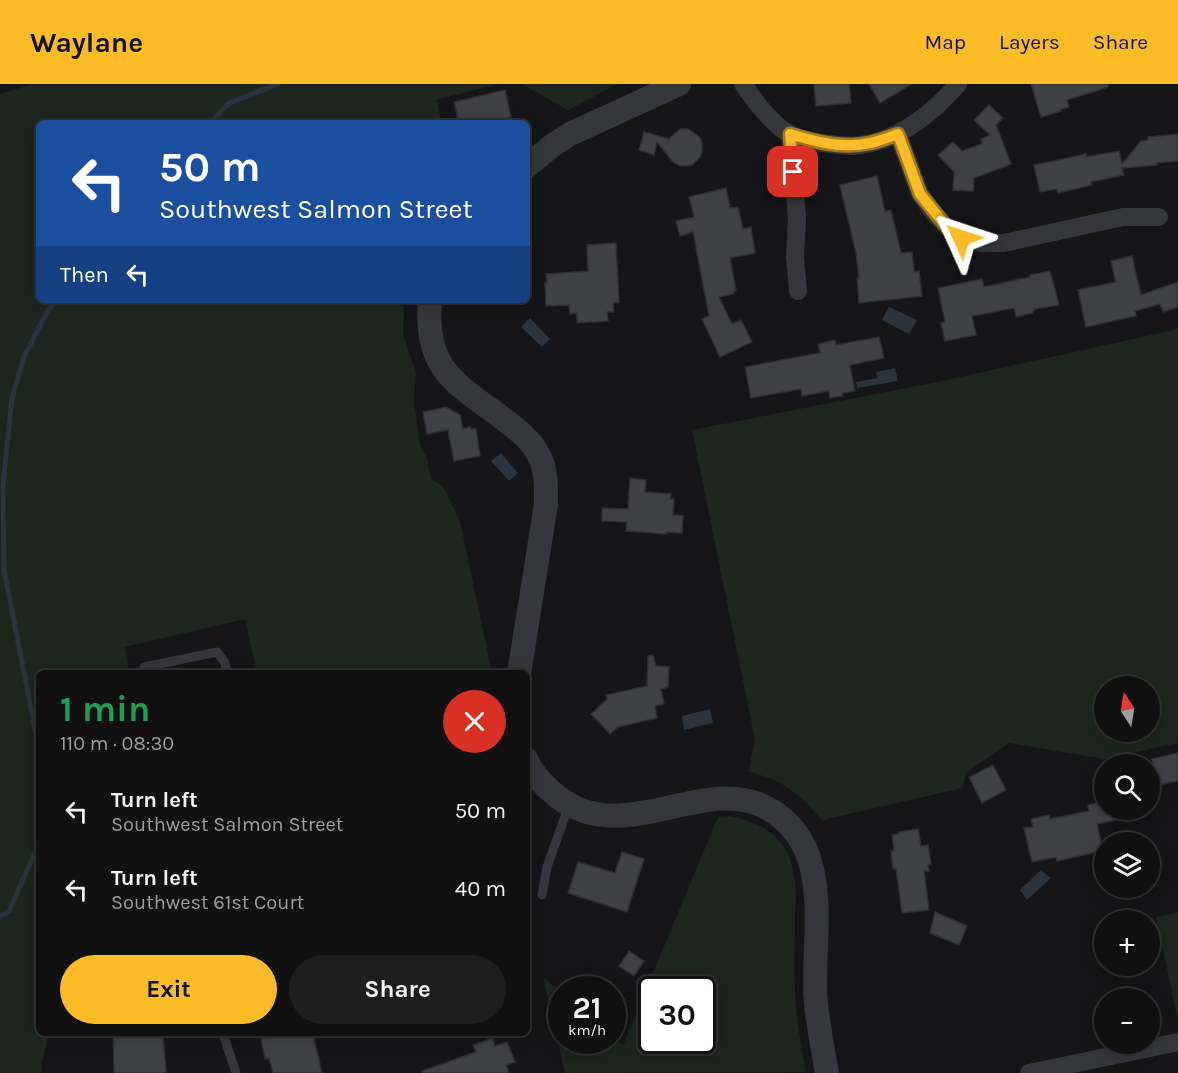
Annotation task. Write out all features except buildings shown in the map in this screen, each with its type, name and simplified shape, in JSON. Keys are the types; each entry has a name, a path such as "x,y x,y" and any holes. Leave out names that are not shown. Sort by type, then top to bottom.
{"street":[{"path":"530,165 570,134 679,84"},
{"path":"743,84 773,121 790,134 814,141 852,146 871,143 898,134 926,116 958,84"},
{"path":"790,134 797,218 795,257 798,291"},
{"path":"898,134 920,194 945,225 961,238 982,243 1004,243 1123,217 1159,217"},
{"path":"430,303 429,328 432,344 441,366 453,381 526,438 539,454 543,465 546,504 520,670"},
{"path":"530,765 544,785 569,805 600,815 620,816 719,798 736,798 760,804 784,818 802,841 815,882 815,989 827,1073"},
{"path":"1029,1073 1178,1042"}],"lane":[{"path":"144,667 217,652 225,663 226,670"},
{"path":"542,895 548,867 569,805"},
{"path":"223,1036 236,1073"}],"shaded area":[{"path":"33,84 498,84 436,100 441,120 36,120 36,303 404,303 403,333 416,372 414,401 420,445 427,458 431,479 443,486 460,521 491,670 256,670 245,619 125,647 129,670 36,670 36,1036 48,1036 41,1066 42,1073 0,1073 0,94"},
{"path":"522,84 618,84 568,110"},
{"path":"889,307 917,320 909,334 882,320"},
{"path":"530,318 550,339 542,347 521,327"},
{"path":"1178,329 1178,743 1127,754 1094,754 1094,757 1009,743 966,773 963,788 822,821 790,789 748,772 755,740 692,430 942,381"},
{"path":"895,368 898,381 857,388 856,382 877,378 876,372"},
{"path":"501,453 518,473 509,481 491,461"},
{"path":"710,709 713,723 684,730 682,716"},
{"path":"718,817 740,818 763,827 772,834 786,851 795,880 796,1000 806,1072 565,1073 561,1054 626,1054 626,1038 638,1009 638,1054 716,1054 716,976 652,976"},
{"path":"1041,870 1051,878 1027,900 1020,890"},
{"path":"1178,913 1178,1016 1160,936 1160,916"},
{"path":"543,977 548,981 548,999"}],"waterway":[{"path":"213,120 229,103 278,84"},
{"path":"36,734 4,570 3,485 12,398 24,357 54,303"},
{"path":"0,916 9,911 36,850"}],"route":[{"path":"793,172 790,134 834,145 852,146 871,143 898,134 920,194 945,225 961,238"}]}
